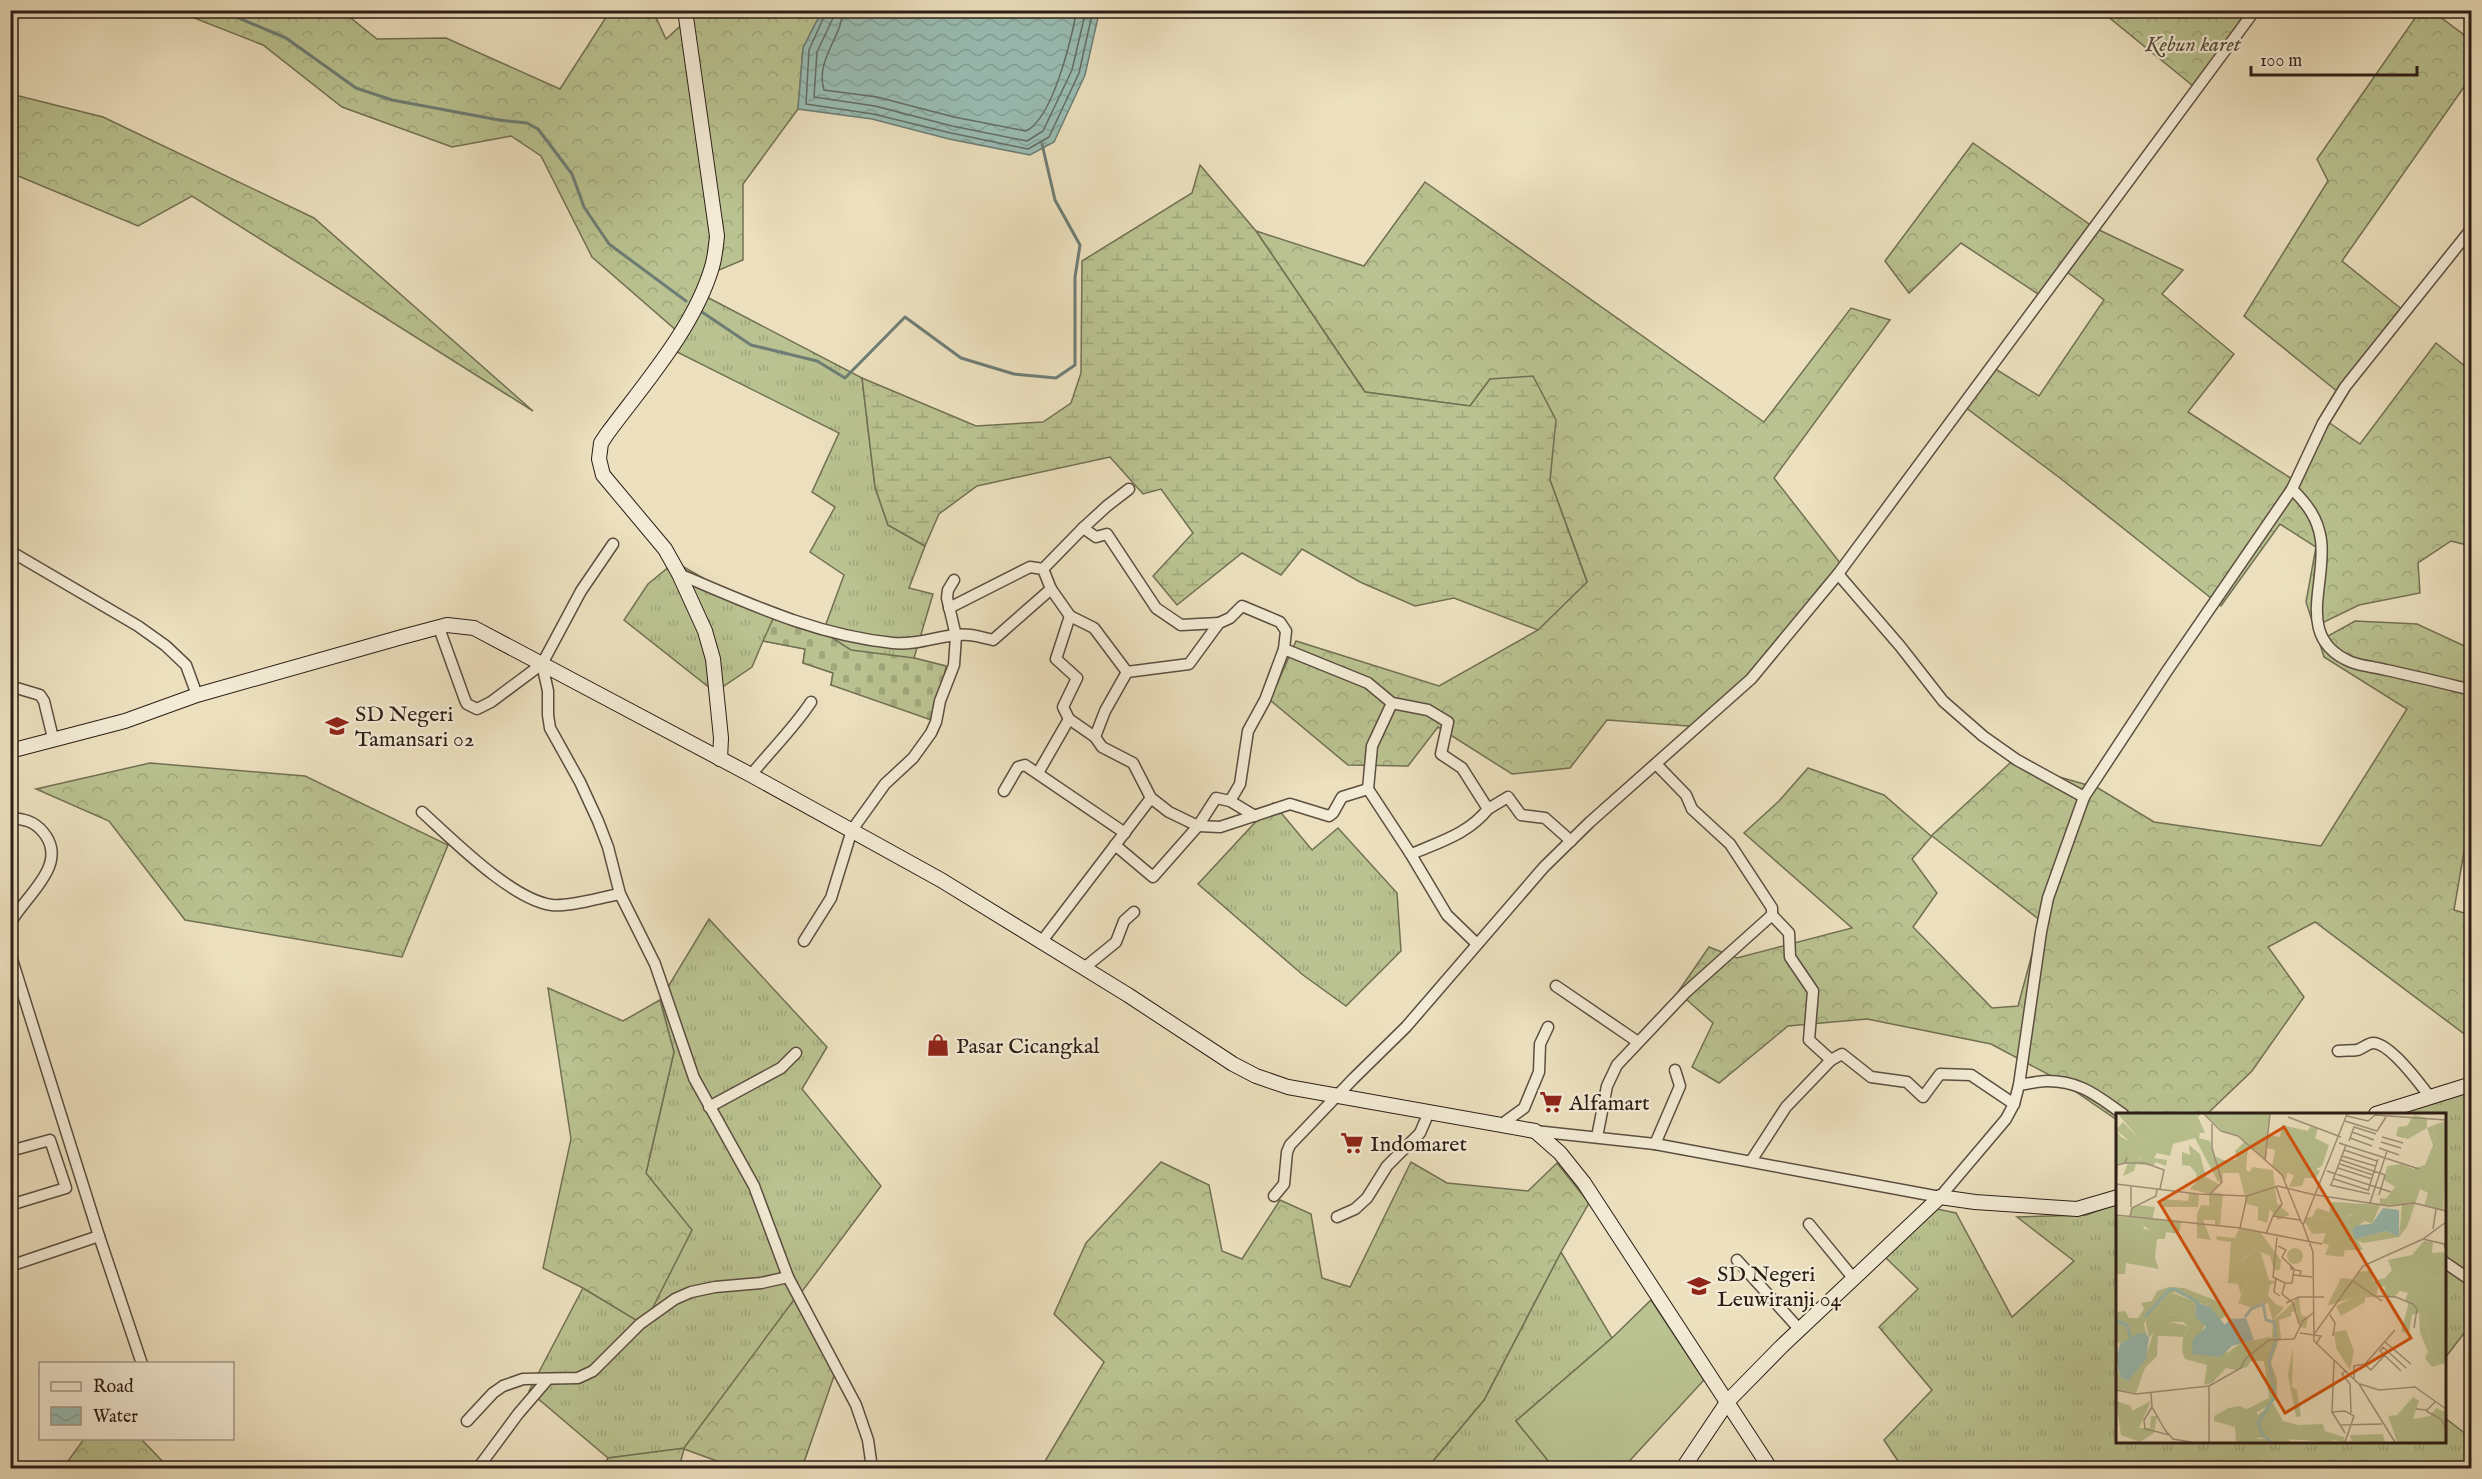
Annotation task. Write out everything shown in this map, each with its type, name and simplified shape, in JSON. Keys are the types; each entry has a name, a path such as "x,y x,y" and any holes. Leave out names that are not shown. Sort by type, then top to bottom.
{"main road":[{"path":"685,10 717,236 713,265 676,339 601,443 599,459 603,476 665,549 705,632 713,659 722,738 720,759"},
{"path":"10,751 125,721 197,695 439,628 458,624 474,628 752,775 941,880 1128,995 1233,1064 1257,1076 1288,1087 1535,1131 1560,1154 1584,1183 1770,1468"},
{"path":"2379,1113 2472,1084"},
{"path":"1683,1468 1728,1401 1940,1197 1975,1202 2077,1209 2116,1198"}],"street":[{"path":"1274,1196 1284,1184 1287,1152 1290,1145 1406,1027 1477,944 1571,841 1751,680 1838,574 2255,10"},
{"path":"1535,1131 1655,1144 1940,1197 2006,1119 2014,1104 2019,1085 2048,898 2084,797 2292,489 2323,423 2345,387 2472,228"},
{"path":"1043,569 1083,528 1129,489"},
{"path":"2292,489 2312,509 2321,537 2323,558 2316,610 2319,634 2329,649 2351,662 2472,690"},
{"path":"1083,528 1096,537 1107,534 1156,608 1181,625 1219,623 1230,618 1242,606 1280,622 1286,631 1284,649 1265,700 1248,730 1240,784 1230,801"},
{"path":"439,628 465,700 467,704 477,709 491,702 542,664 580,591 613,544"},
{"path":"10,551 120,615 166,646 186,665 197,695"},
{"path":"949,608 1030,567 1043,569"},
{"path":"1043,569 1051,589 1070,616 1094,628 1127,672"},
{"path":"679,574 774,615 833,634 915,644 969,635 993,640 1051,589"},
{"path":"1838,574 1943,700 1983,736 2017,760 2084,797"},
{"path":"804,941 831,898 852,830 885,784 913,758 936,722 940,701 954,665 956,636 949,608 948,590 954,580"},
{"path":"1070,616 1056,659 1077,678 1063,707 1069,719 1095,737 1102,747 1133,763 1151,798 1169,812 1198,826 1220,827 1290,804 1329,816 1342,797 1368,789"},
{"path":"1127,672 1189,664 1219,623"},
{"path":"1284,649 1368,683 1392,704 1428,711 1448,722 1441,754 1462,768 1488,809"},
{"path":"542,664 548,691 550,728 580,782 598,821 608,847 620,894 655,964 694,1078 754,1186 788,1277 856,1404 868,1440 872,1468"},
{"path":"1095,737 1127,672"},
{"path":"10,686 40,695 44,701 53,738"},
{"path":"752,775 782,737 800,720 812,702"},
{"path":"1392,704 1372,746 1368,789 1447,915 1477,944"},
{"path":"1038,773 1069,719"},
{"path":"1656,764 1686,795 1692,809 1730,844 1772,908 1772,915 1789,933 1790,957 1813,991 1809,1040 1831,1060"},
{"path":"1004,791 1022,765 1038,773 1125,833"},
{"path":"1410,853 1463,832 1477,823 1488,809 1508,797 1521,815 1545,818 1571,841"},
{"path":"1042,941 1151,798"},
{"path":"1115,845 1153,878 1198,826 1216,798 1230,801 1255,816"},
{"path":"422,812 467,852 522,895 552,905 620,894"},
{"path":"10,818 26,819 39,826 47,836 52,851 50,867 10,924"},
{"path":"1084,968 1116,942 1124,921 1134,912"},
{"path":"1597,1137 1607,1086 1617,1065 1685,993 1772,915"},
{"path":"10,953 141,1362"},
{"path":"1556,986 1638,1042"},
{"path":"1502,1124 1524,1108 1539,1072 1540,1044 1548,1028"},
{"path":"2338,1051 2359,1050 2371,1042 2376,1043 2415,1076 2430,1097"},
{"path":"709,1107 781,1068 796,1053"},
{"path":"1751,1161 1786,1107 1831,1060 1842,1054 1871,1077 1907,1082 1923,1097 1940,1074 1971,1076 2014,1104"},
{"path":"1655,1144 1680,1086 1675,1070"},
{"path":"2019,1085 2045,1081 2072,1083 2086,1088 2122,1113"},
{"path":"1337,1217 1355,1209 1367,1198 1387,1166 1420,1133 1429,1112"},
{"path":"10,1151 50,1140 66,1188 10,1205"},
{"path":"1809,1224 1854,1279"},
{"path":"10,1266 99,1236"},
{"path":"1737,1260 1800,1330"},
{"path":"2446,1263 2472,1281"},
{"path":"466,1420 503,1386 523,1379 578,1378 593,1371 640,1324 675,1299 691,1292 715,1287 761,1283 788,1277"},
{"path":"478,1468 518,1414 548,1379"}],"green space":[{"name":"Kebun karet","path":"2109,10 2257,11 2198,90 2106,15"},
{"path":"189,11 342,11 377,39 446,38 560,89 610,11 653,11 666,39 697,11 822,11 803,48 798,109 743,184 743,260 714,272 676,330 592,257 541,156 511,136 452,147 342,107 263,45 194,18"},
{"path":"2420,11 2432,11 2471,40 2471,77 2342,261 2404,311 2338,392 2244,316 2328,181 2317,159"},
{"path":"11,94 103,117 314,218 533,411 192,196 138,226 11,173"},
{"path":"1973,143 2095,228 2183,270 2162,294 2234,354 2188,412 2292,479 2324,419 2360,444 2436,343 2470,370 2471,546 2451,541 2418,563 2420,593 2359,605 2314,627 2306,602 2316,547 2280,524 2221,606 2060,478 1965,407 1994,368 2039,396 2104,300 2063,269 2041,296 1961,243 1909,293 1885,261"},
{"path":"1200,165 1256,231 1365,392 1470,406 1490,379 1533,376 1556,420 1550,480 1587,582 1538,630 1454,598 1415,606 1360,582 1302,549 1281,575 1242,553 1177,605 1153,576 1193,533 1161,489 1143,494 1110,457 977,486 939,514 925,546 888,525 875,487 862,378 976,426 1043,422 1071,403 1081,373 1082,261 1192,193"},
{"path":"1425,182 1764,422 1851,308 1890,320 1774,478 1844,568 1702,727 1607,720 1570,768 1512,774 1438,727 1408,766 1348,765 1270,700 1296,641 1439,686 1538,630 1587,581 1550,480 1555,420 1490,379 1470,406 1365,392 1256,231 1364,266"},
{"path":"705,296 862,378 875,487 888,525 925,546 909,588 933,594 914,658 946,666 831,685 833,673 803,663 805,649 763,641 752,667 715,692 624,620 648,584 675,562 773,618 823,632 844,575 810,552 835,507 812,492 839,433 665,346"},
{"path":"773,619 823,632 851,650 914,658 946,666 937,722 831,685 833,673 803,663 805,649 763,641"},
{"path":"2355,621 2417,624 2471,649 2471,810 2454,910 2471,915 2471,1039 2315,922 2268,947 2304,997 2252,1071 2208,1113 2116,1113 2116,1119 2057,1079 1991,1044 1867,1019 1788,1026 1719,1083 1692,1067 1713,1023 1678,992 1709,947 1737,958 1852,928 1744,833 1779,801 1808,768 1884,795 1931,836 2010,763 2098,788 2154,822 2321,846 2407,709 2324,657 2319,641","holes":["1932,836 2041,921 2018,1006 1992,1008 1913,927 1937,893 1912,859"]},
{"path":"150,763 305,776 448,845 402,957 185,920 109,821 36,789"},
{"path":"1273,803 1312,850 1338,828 1397,893 1401,951 1346,1006 1303,975 1198,884"},
{"path":"709,919 827,1047 802,1089 881,1186 684,1449 608,1458 529,1391 583,1288 644,1324 646,1173 674,1052 660,1000"},
{"path":"548,988 623,1021 660,1000 674,1052 646,1173 692,1230 644,1325 583,1288 543,1268 571,1139"},
{"path":"2471,1089 2471,1324 2446,1357 2446,1113 2399,1113"},
{"path":"1161,1162 1209,1185 1222,1251 1242,1259 1280,1200 1311,1214 1322,1278 1350,1287 1411,1162 1447,1183 1528,1191 1557,1163 1589,1203 1484,1400 1427,1468 1041,1468 1104,1362 1054,1314 1086,1243"},
{"path":"2116,1204 2116,1443 2446,1443 2446,1419 2471,1438 2471,1468 1891,1468 1898,1461 1884,1440 1932,1390 1879,1327 1918,1289 1885,1257 1937,1209 1956,1213 2012,1317 2074,1261 2017,1217 2086,1215"},
{"path":"1561,1252 1612,1338 1516,1421 1554,1468 1427,1468 1484,1400"},
{"path":"796,1297 835,1373 802,1468 736,1468 684,1449 679,1468 602,1468 608,1458 684,1448"},
{"path":"1651,1300 1704,1380 1623,1468 1554,1468 1516,1421 1612,1338"},
{"path":"83,1440 142,1440 169,1468 63,1468"}],"water":[{"path":"1098,10 1085,75 1054,142 1030,155 949,139 872,119 798,109 803,48 822,11"}],"waterway":[{"path":"220,10 286,38 356,88 392,100 527,123 538,129 572,174 584,207 609,244 686,301"},
{"path":"702,312 751,345 817,361 845,378 905,317 961,358 1014,374 1056,378 1075,365 1075,277 1080,245 1055,200 1042,144"}],"place":[{"name":"SD Negeri Tamansari 02","path":"337,726"},
{"name":"Pasar Cicangkal","path":"938,1045"},
{"name":"Alfamart","path":"1551,1102"},
{"name":"Indomaret","path":"1352,1143"},
{"name":"SD Negeri Leuwiranji 04","path":"1699,1286"}]}
